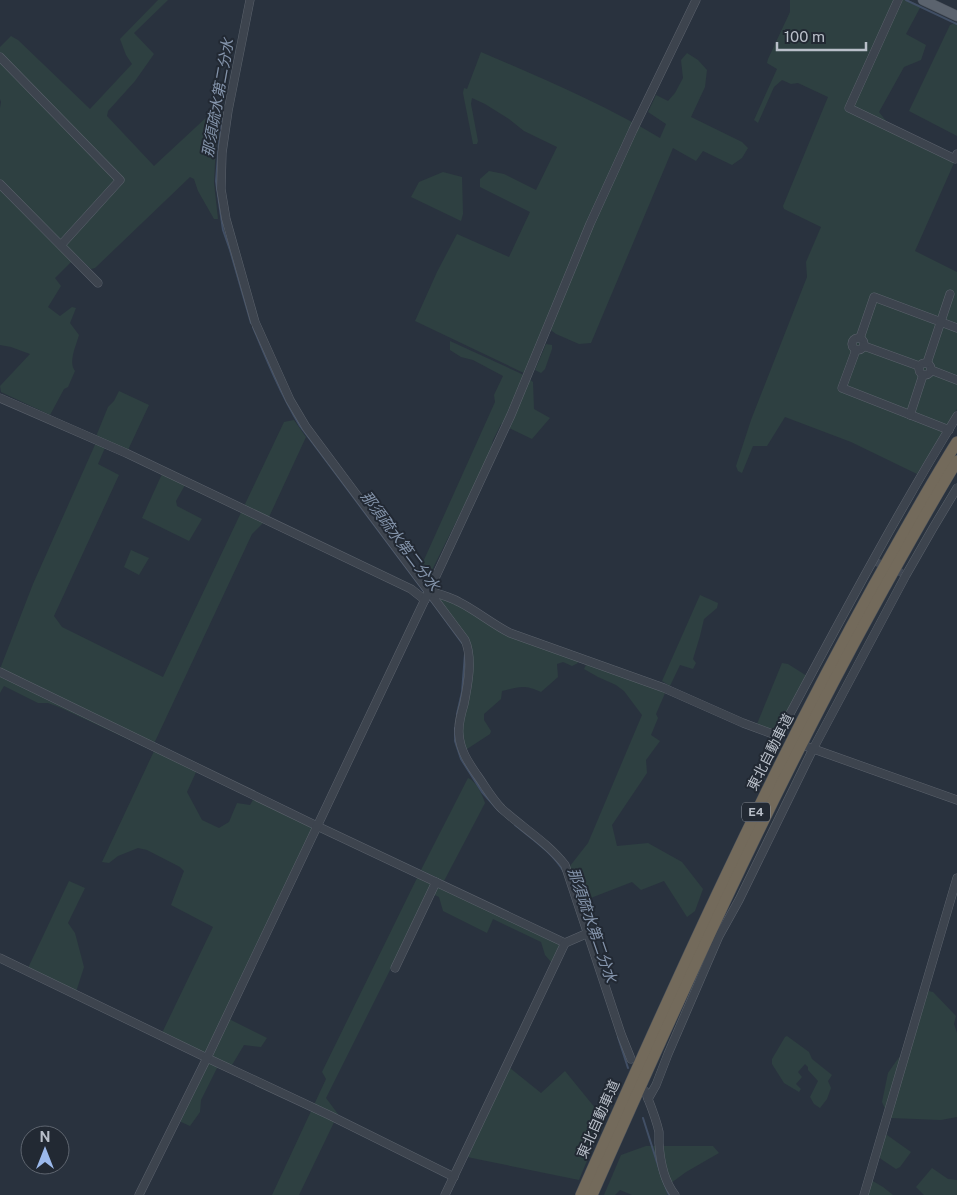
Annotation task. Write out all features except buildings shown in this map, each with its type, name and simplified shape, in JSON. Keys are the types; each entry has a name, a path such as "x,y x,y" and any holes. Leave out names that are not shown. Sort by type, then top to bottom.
{"highway":[{"name":"東北自動車道","path":"581,1195 631,1080 731,864 778,768 852,626 906,528 957,442"},
{"name":"東北自動車道","path":"592,1195 681,995 796,754 865,622 957,461"}],"main road":[{"path":"922,0 957,16"}],"street":[{"path":"250,0 225,126 221,189 226,219 253,314 283,386 306,427 465,640 468,646 469,659 459,732 461,747 474,770 502,808 555,853 565,865 631,1059"},
{"path":"139,1195 207,1058 425,600 518,399 590,224 696,0"},
{"path":"898,0 849,108 955,159 957,154"},
{"path":"0,57 120,180 61,245"},
{"path":"0,184 98,283"},
{"path":"927,363 950,294"},
{"path":"860,338 874,297 957,328"},
{"path":"856,350 852,346 852,341 854,338 860,338"},
{"path":"860,338 864,346"},
{"path":"856,350 860,350 864,346"},
{"path":"864,346 919,366"},
{"path":"856,350 842,388 948,430"},
{"path":"919,366 922,363 927,363"},
{"path":"927,363 931,366 931,370"},
{"path":"919,366 919,372 923,375"},
{"path":"923,375 929,374 931,370"},
{"path":"931,370 957,380"},
{"path":"910,414 923,375"},
{"path":"0,398 126,453 411,589 425,600"},
{"path":"429,591 447,596 510,633 664,688 743,723 778,736 916,483 957,416"},
{"path":"648,1099 656,1085 719,936 740,900 810,748 904,574 957,488"},
{"path":"0,672 565,944"},
{"path":"810,748 957,800"},
{"path":"864,1195 957,878"},
{"path":"395,968 436,882"},
{"path":"445,1195 565,944 588,934"},
{"path":"0,958 329,1115 454,1177"},
{"path":"645,1091 657,1125 662,1162 666,1176 675,1195"}],"shaded area":[{"path":"158,0 168,0 134,33 154,54 135,81 108,111 107,116 154,166 210,114 215,114 220,118 216,142 214,183 218,219 214,219 198,191 194,179 190,177 95,268 91,269 77,256 55,278 61,286 48,307 60,316 72,307 76,308 70,323 79,335 72,359 75,371 68,387 64,389 50,415 1,392 0,386 30,354 0,345 0,47 11,36 18,40 90,109 132,64 126,55 120,39"},
{"path":"790,0 908,0 921,6 906,34 926,45 921,60 904,67 879,112 898,136 954,163 915,251 957,272 957,409 917,474 851,442 785,417 767,446 753,446 742,473 738,471 736,466 751,420 807,277 806,262 821,227 784,209 783,206 828,97 798,83 791,84 782,80 774,87 758,123 754,120 777,69 767,63 790,12"},
{"path":"957,22 957,136 909,111 950,25"},
{"path":"481,52 594,103 660,138 666,124 648,112 656,95 668,101 675,93 683,78 681,60 687,53 698,60 707,70 705,87 691,117 742,142 748,148 742,158 732,165 703,151 696,161 673,148 591,343 579,344 556,334 548,328 526,374 415,321 457,234 509,257 530,212 480,187 480,179 489,171 504,174 536,190 557,147 524,131 509,119 472,98 471,104 478,141 477,144 473,144 463,93 464,88 467,89"},
{"path":"443,172 462,177 463,214 461,221 411,197 419,182"},
{"path":"450,341 524,375 533,382 534,409 550,418 532,439 501,424 493,440 489,456 429,576 419,571 495,402 494,395 503,376 450,350"},
{"path":"546,344 552,345 552,349 545,369 541,373 535,370"},
{"path":"119,391 149,405 128,450 126,451 107,443 98,464 119,475 54,616 62,627 163,677 284,422 294,420 306,437 269,517 252,534 151,750 59,707 48,703 38,703 4,686 0,693 0,669 33,584 98,438 97,434 108,407 114,401"},
{"path":"162,474 185,485 176,501 177,506 202,519 189,541 142,518"},
{"path":"131,550 149,558 139,575 124,567"},
{"path":"700,595 718,603 717,608 704,619 693,659 696,663 693,669 680,665 670,686 662,681"},
{"path":"439,597 446,598 478,616 577,659 578,663 572,666 563,662 557,664 558,677 541,692 522,687 502,691 501,699 484,714 484,720 491,731 490,734 464,751 460,729 472,662 471,645 439,600"},
{"path":"587,663 666,691 656,714 658,718 651,735 660,741 646,760 647,773 612,825 617,846 648,843 682,862 703,889 695,911 687,917 664,881 641,890 632,882 583,901 580,899 570,866 588,843 642,715 624,691 584,669"},
{"path":"782,663 788,664 807,676 777,732 757,724"},
{"path":"155,749 197,770 187,792 202,820 219,828 229,822 237,803 250,805 254,798 311,825 312,830 207,1054 162,1033 213,927 171,905 184,871 180,867 147,850 138,848 118,856 109,863 102,862"},
{"path":"468,778 476,785 485,803 444,881 421,870"},
{"path":"418,876 561,945 552,963 545,955 541,942 493,919 487,933 443,911 439,897 429,892 326,1098 338,1114 299,1195 272,1195 326,1079 322,1072"},
{"path":"69,881 85,888 68,923 75,933 84,967 76,992 28,968"},
{"path":"928,991 933,992 956,1016 954,1024 957,1033 957,1117 941,1120 891,1118 882,1102 888,1073 910,1046"},
{"path":"229,1019 267,1038 261,1047 244,1045 232,1065 220,1062 201,1100 200,1112 190,1126 181,1122 181,1118"},
{"path":"787,1036 809,1052 812,1059 832,1075 828,1081 831,1088 827,1099 820,1108 814,1104 810,1097 818,1081 805,1064 798,1072 802,1077 796,1084 801,1089 799,1092 784,1083 772,1064 772,1059"},
{"path":"510,1068 541,1093 565,1071 600,1114 605,1117 579,1180 467,1157"},
{"path":"884,1135 887,1135 911,1152 900,1167 896,1169 881,1159 878,1154"},
{"path":"646,1146 713,1146 719,1153 686,1172 667,1186 667,1195 632,1195 620,1190 615,1195 604,1195 621,1155"},
{"path":"932,1168 948,1179 957,1180 957,1195 924,1195 916,1187"},
{"path":"871,1180 883,1187 893,1195 861,1195"}],"waterway":[{"path":"906,0 957,24"},
{"name":"那須疏水第二分水","path":"223,118 216,181 223,230 251,323"},
{"name":"那須疏水第二分水","path":"253,327 280,390 300,426 425,593"},
{"name":"那須疏水第二分水","path":"429,598 462,643"},
{"name":"那須疏水第二分水","path":"457,714 462,692 465,654"},
{"name":"那須疏水第二分水","path":"455,728 455,741 461,759 482,792 504,815"},
{"name":"那須疏水第二分水","path":"515,825 548,852 564,872"},
{"name":"那須疏水第二分水","path":"618,1037 628,1068"},
{"name":"那須疏水第二分水","path":"643,1118 669,1195"}],"tunnel":[{"path":"876,562 902,573"}]}
